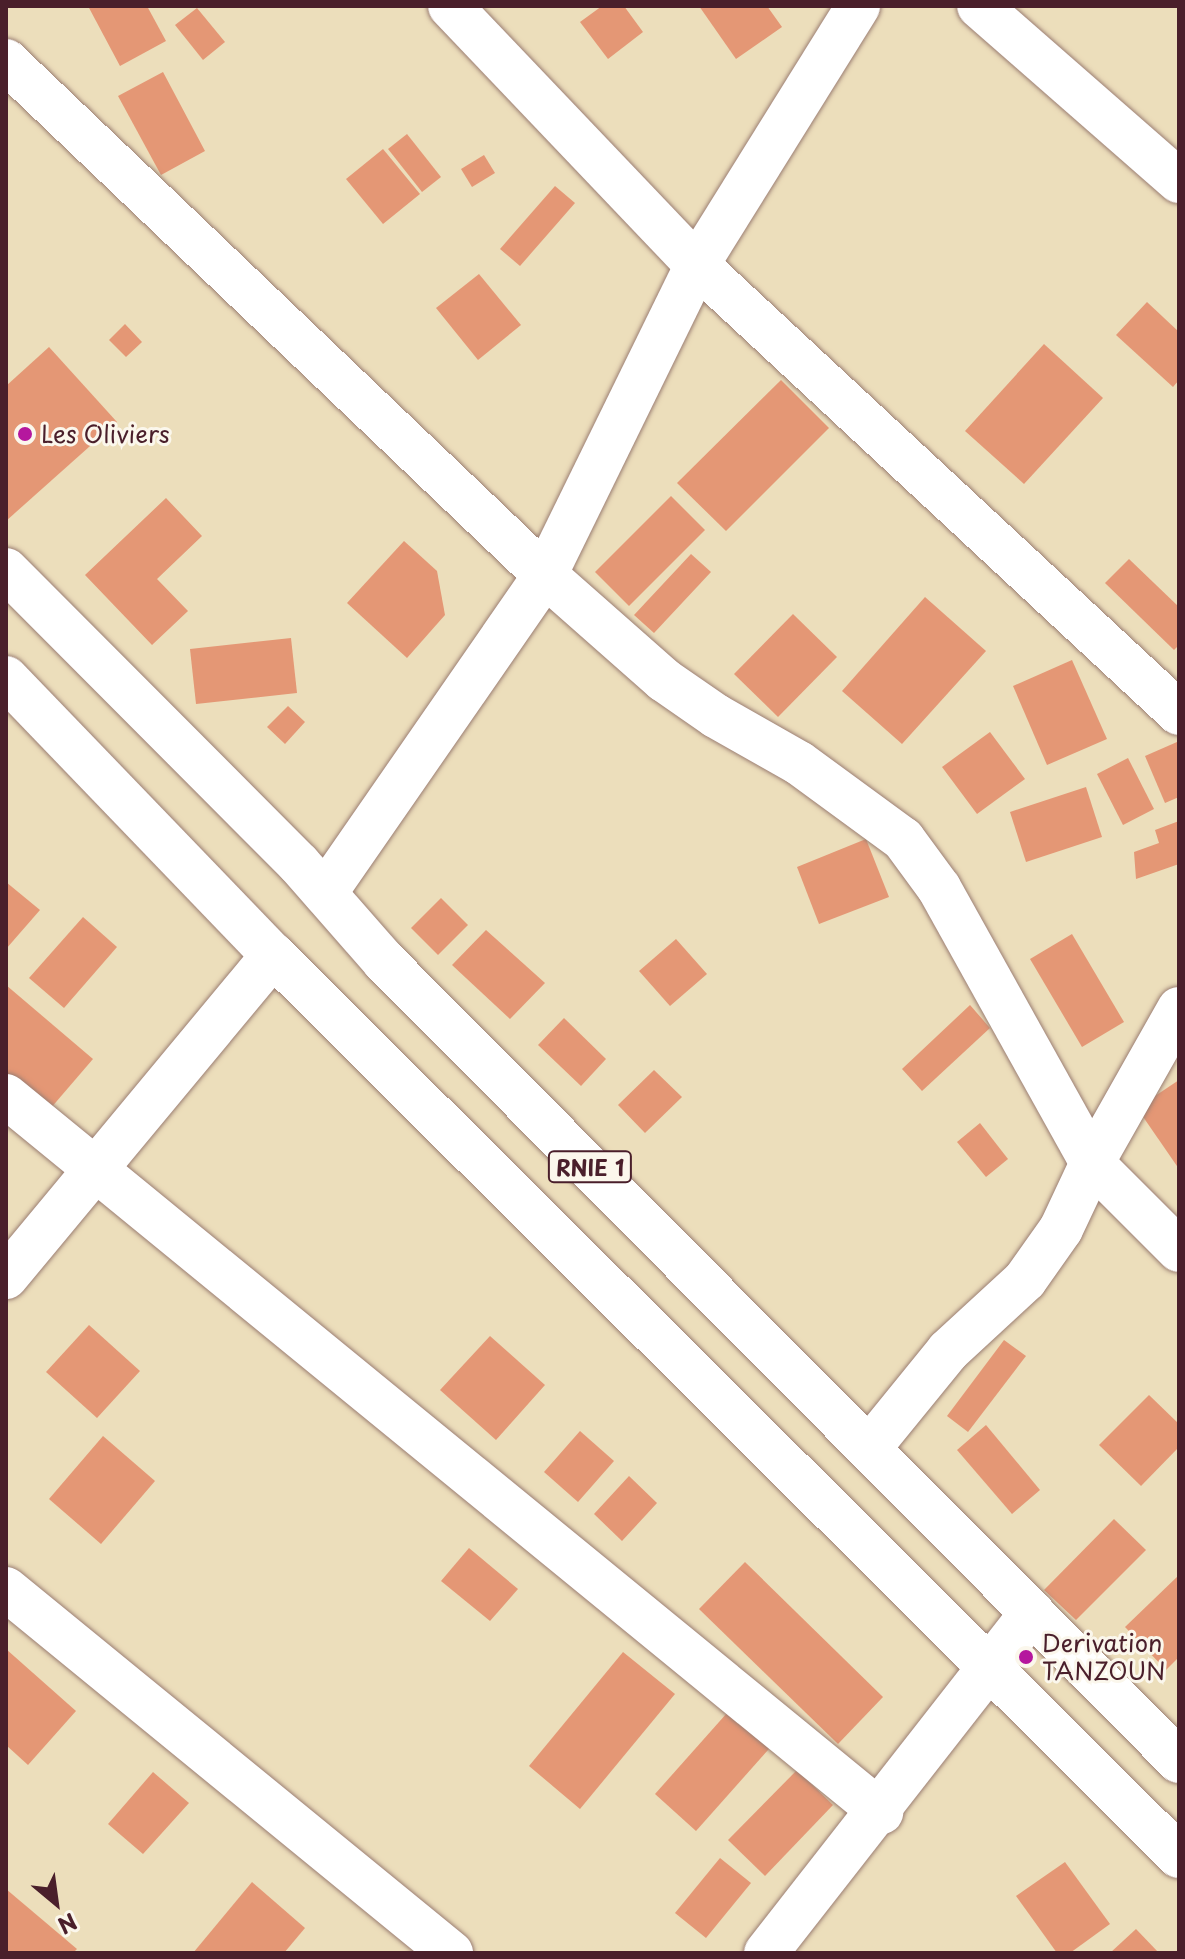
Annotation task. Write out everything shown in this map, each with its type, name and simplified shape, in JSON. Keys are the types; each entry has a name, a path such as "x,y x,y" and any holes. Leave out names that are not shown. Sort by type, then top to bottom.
{"main road":[{"path":"450,6 697,265 1179,713"},
{"path":"325,893 545,575 697,265 858,6"},
{"path":"979,6 1179,181"},
{"path":"6,61 545,575 664,680 716,716 799,763 903,839 939,888 1092,1163 1179,1250"},
{"name":"RNIE 1","path":"6,570 325,893 384,961 1179,1761"},
{"name":"RNIE 1","path":"6,678 273,955 1179,1856"},
{"path":"6,1277 273,955"},
{"path":"870,1447 948,1351 1025,1280 1061,1229 1092,1163 1179,1009"},
{"path":"6,1096 881,1812"},
{"path":"6,1589 451,1953"},
{"path":"766,1953 881,1812 1032,1613"}],"building":[{"path":"88,6 147,6 166,41 120,66"},
{"path":"602,6 624,6 643,32 608,59 580,22"},
{"path":"699,6 767,6 782,27 736,59"},
{"path":"197,8 225,42 203,60 175,25"},
{"path":"163,72 205,151 161,175 118,96"},
{"path":"407,134 441,177 422,192 388,149"},
{"path":"383,149 420,194 383,224 346,179"},
{"path":"484,155 495,173 472,187 461,169"},
{"path":"555,186 575,203 520,266 500,249"},
{"path":"479,274 521,325 478,360 436,308"},
{"path":"1147,302 1179,332 1179,380 1173,387 1116,335"},
{"path":"125,324 142,342 126,357 109,340"},
{"path":"1044,344 1103,398 1024,484 965,431"},
{"path":"49,347 117,422 6,521 6,386"},
{"path":"781,380 829,428 726,531 677,483"},
{"path":"671,496 705,530 629,606 595,572"},
{"path":"166,498 202,536 157,579 188,611 152,645 85,575"},
{"path":"404,541 437,571 445,615 407,658 347,603"},
{"path":"691,554 711,572 654,633 634,615"},
{"path":"1129,559 1179,607 1179,645 1174,650 1105,583"},
{"path":"925,597 986,651 902,744 842,691"},
{"path":"793,614 837,657 778,717 734,674"},
{"path":"291,638 297,693 196,704 190,649"},
{"path":"1072,660 1107,739 1047,765 1013,686"},
{"path":"288,706 305,722 285,744 267,727"},
{"path":"990,732 1025,779 977,814 942,767"},
{"path":"1177,742 1179,797 1165,803 1145,756"},
{"path":"1128,758 1154,809 1123,825 1097,774"},
{"path":"1086,787 1102,837 1026,862 1010,812"},
{"path":"1179,821 1179,864 1136,879 1134,852 1159,843 1155,830"},
{"path":"866,839 889,897 819,924 797,867"},
{"path":"6,882 40,910 6,949"},
{"path":"441,898 468,925 438,955 411,928"},
{"path":"83,917 117,947 64,1008 29,978"},
{"path":"486,930 545,983 510,1019 452,965"},
{"path":"1072,934 1124,1022 1082,1047 1030,959"},
{"path":"676,939 707,974 670,1006 639,971"},
{"path":"6,985 93,1059 44,1116 6,1084"},
{"path":"970,1005 990,1028 922,1091 902,1069"},
{"path":"564,1018 606,1059 581,1086 538,1045"},
{"path":"654,1070 682,1097 645,1133 618,1105"},
{"path":"1179,1080 1179,1169 1137,1108"},
{"path":"980,1123 1008,1159 986,1177 957,1142"},
{"path":"89,1325 140,1371 97,1418 46,1372"},
{"path":"490,1336 545,1385 496,1440 440,1390"},
{"path":"1004,1340 1026,1356 968,1432 947,1416"},
{"path":"1149,1395 1179,1424 1179,1447 1141,1486 1099,1445"},
{"path":"986,1425 1040,1490 1012,1514 957,1450"},
{"path":"580,1431 614,1461 578,1502 544,1472"},
{"path":"103,1436 155,1481 101,1544 49,1499"},
{"path":"629,1476 657,1503 622,1541 594,1514"},
{"path":"1114,1519 1146,1550 1076,1620 1044,1590"},
{"path":"469,1548 518,1589 490,1621 441,1581"},
{"path":"745,1562 883,1697 838,1744 699,1609"},
{"path":"1179,1575 1179,1657 1166,1670 1125,1627"},
{"path":"6,1649 76,1711 28,1765 6,1745"},
{"path":"623,1652 675,1694 580,1809 529,1766"},
{"path":"735,1704 776,1741 696,1831 655,1794"},
{"path":"797,1770 833,1805 765,1876 728,1840"},
{"path":"153,1772 189,1803 143,1854 108,1824"},
{"path":"720,1858 751,1883 706,1938 675,1913"},
{"path":"1065,1862 1110,1924 1070,1953 1057,1953 1016,1896"},
{"path":"252,1882 305,1928 284,1953 193,1953"},
{"path":"6,1889 77,1949 73,1953 6,1953"},
{"path":"1136,1929 1159,1953 1110,1953"}],"place":[{"name":"Les Oliviers","path":"25,434"},
{"name":"Derivation TANZOUN","path":"1026,1657"}]}
